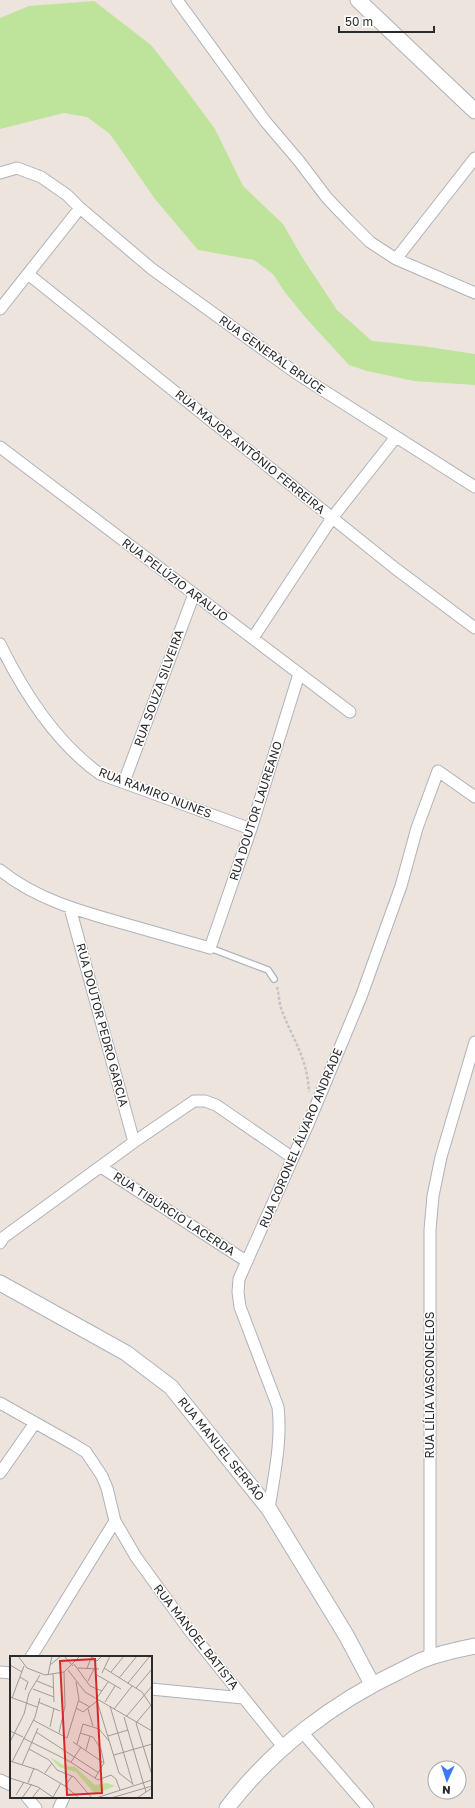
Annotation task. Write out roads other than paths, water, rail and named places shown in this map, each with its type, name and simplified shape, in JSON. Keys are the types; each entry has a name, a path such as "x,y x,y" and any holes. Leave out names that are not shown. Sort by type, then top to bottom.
{"street":[{"path":"176,0 265,121 299,161 327,198 370,242 396,259 475,293"},
{"path":"358,0 475,111"},
{"path":"396,259 475,158"},
{"name":"RUA GENERAL BRUCE","path":"0,173 18,168 41,177 67,195 152,270 296,373 475,487"},
{"path":"0,309 80,208"},
{"name":"RUA MAJOR ANTÔNIO FERREIRA","path":"28,274 396,570 475,628"},
{"path":"253,638 332,518 396,438"},
{"name":"RUA PELÚZIO ARAUJO","path":"0,447 350,712"},
{"name":"RUA SOUZA SILVEIRA","path":"124,782 194,594"},
{"name":"RUA RAMIRO NUNES","path":"0,644 12,669 60,738 87,765 100,774 251,830"},
{"name":"RUA DOUTOR LAUREANO","path":"210,948 251,830 300,674"},
{"name":"RUA CORONEL ÁLVARO ANDRADE","path":"269,1509 278,1452 279,1415 274,1392 240,1307 238,1292 239,1279 293,1158 361,997 401,886 418,828 438,771 475,797"},
{"path":"0,870 30,889 70,908 210,948"},
{"name":"RUA DOUTOR PEDRO GARCIA","path":"70,908 134,1142"},
{"name":"RUA LÍLIA VASCONCELOS","path":"430,1657 430,1230 433,1196 441,1157 475,1042"},
{"path":"1,1237 102,1167 134,1142 194,1102 205,1101 216,1105 293,1158"},
{"name":"RUA TIBÚRCIO LACERDA","path":"102,1167 246,1261"},
{"name":"RUA MANUEL SERRÃO","path":"0,1283 126,1353 155,1373 171,1387 187,1405 269,1509 346,1635 372,1684"},
{"name":"RUA MANOEL BATISTA","path":"0,1403 86,1452 102,1476 107,1488 115,1521 136,1557 189,1630 284,1748"},
{"path":"0,1473 35,1423"},
{"path":"32,1656 115,1521"},
{"path":"227,1808 247,1783 302,1732 324,1715 372,1684 430,1657 475,1646"},
{"path":"0,1672 10,1673"},
{"path":"152,1689 243,1698"},
{"path":"302,1732 368,1808"},
{"path":"0,1780 10,1785"},
{"path":"28,1798 36,1808"},
{"path":"59,1808 64,1798"}],"lane":[{"path":"210,948 268,970 274,978"}]}
